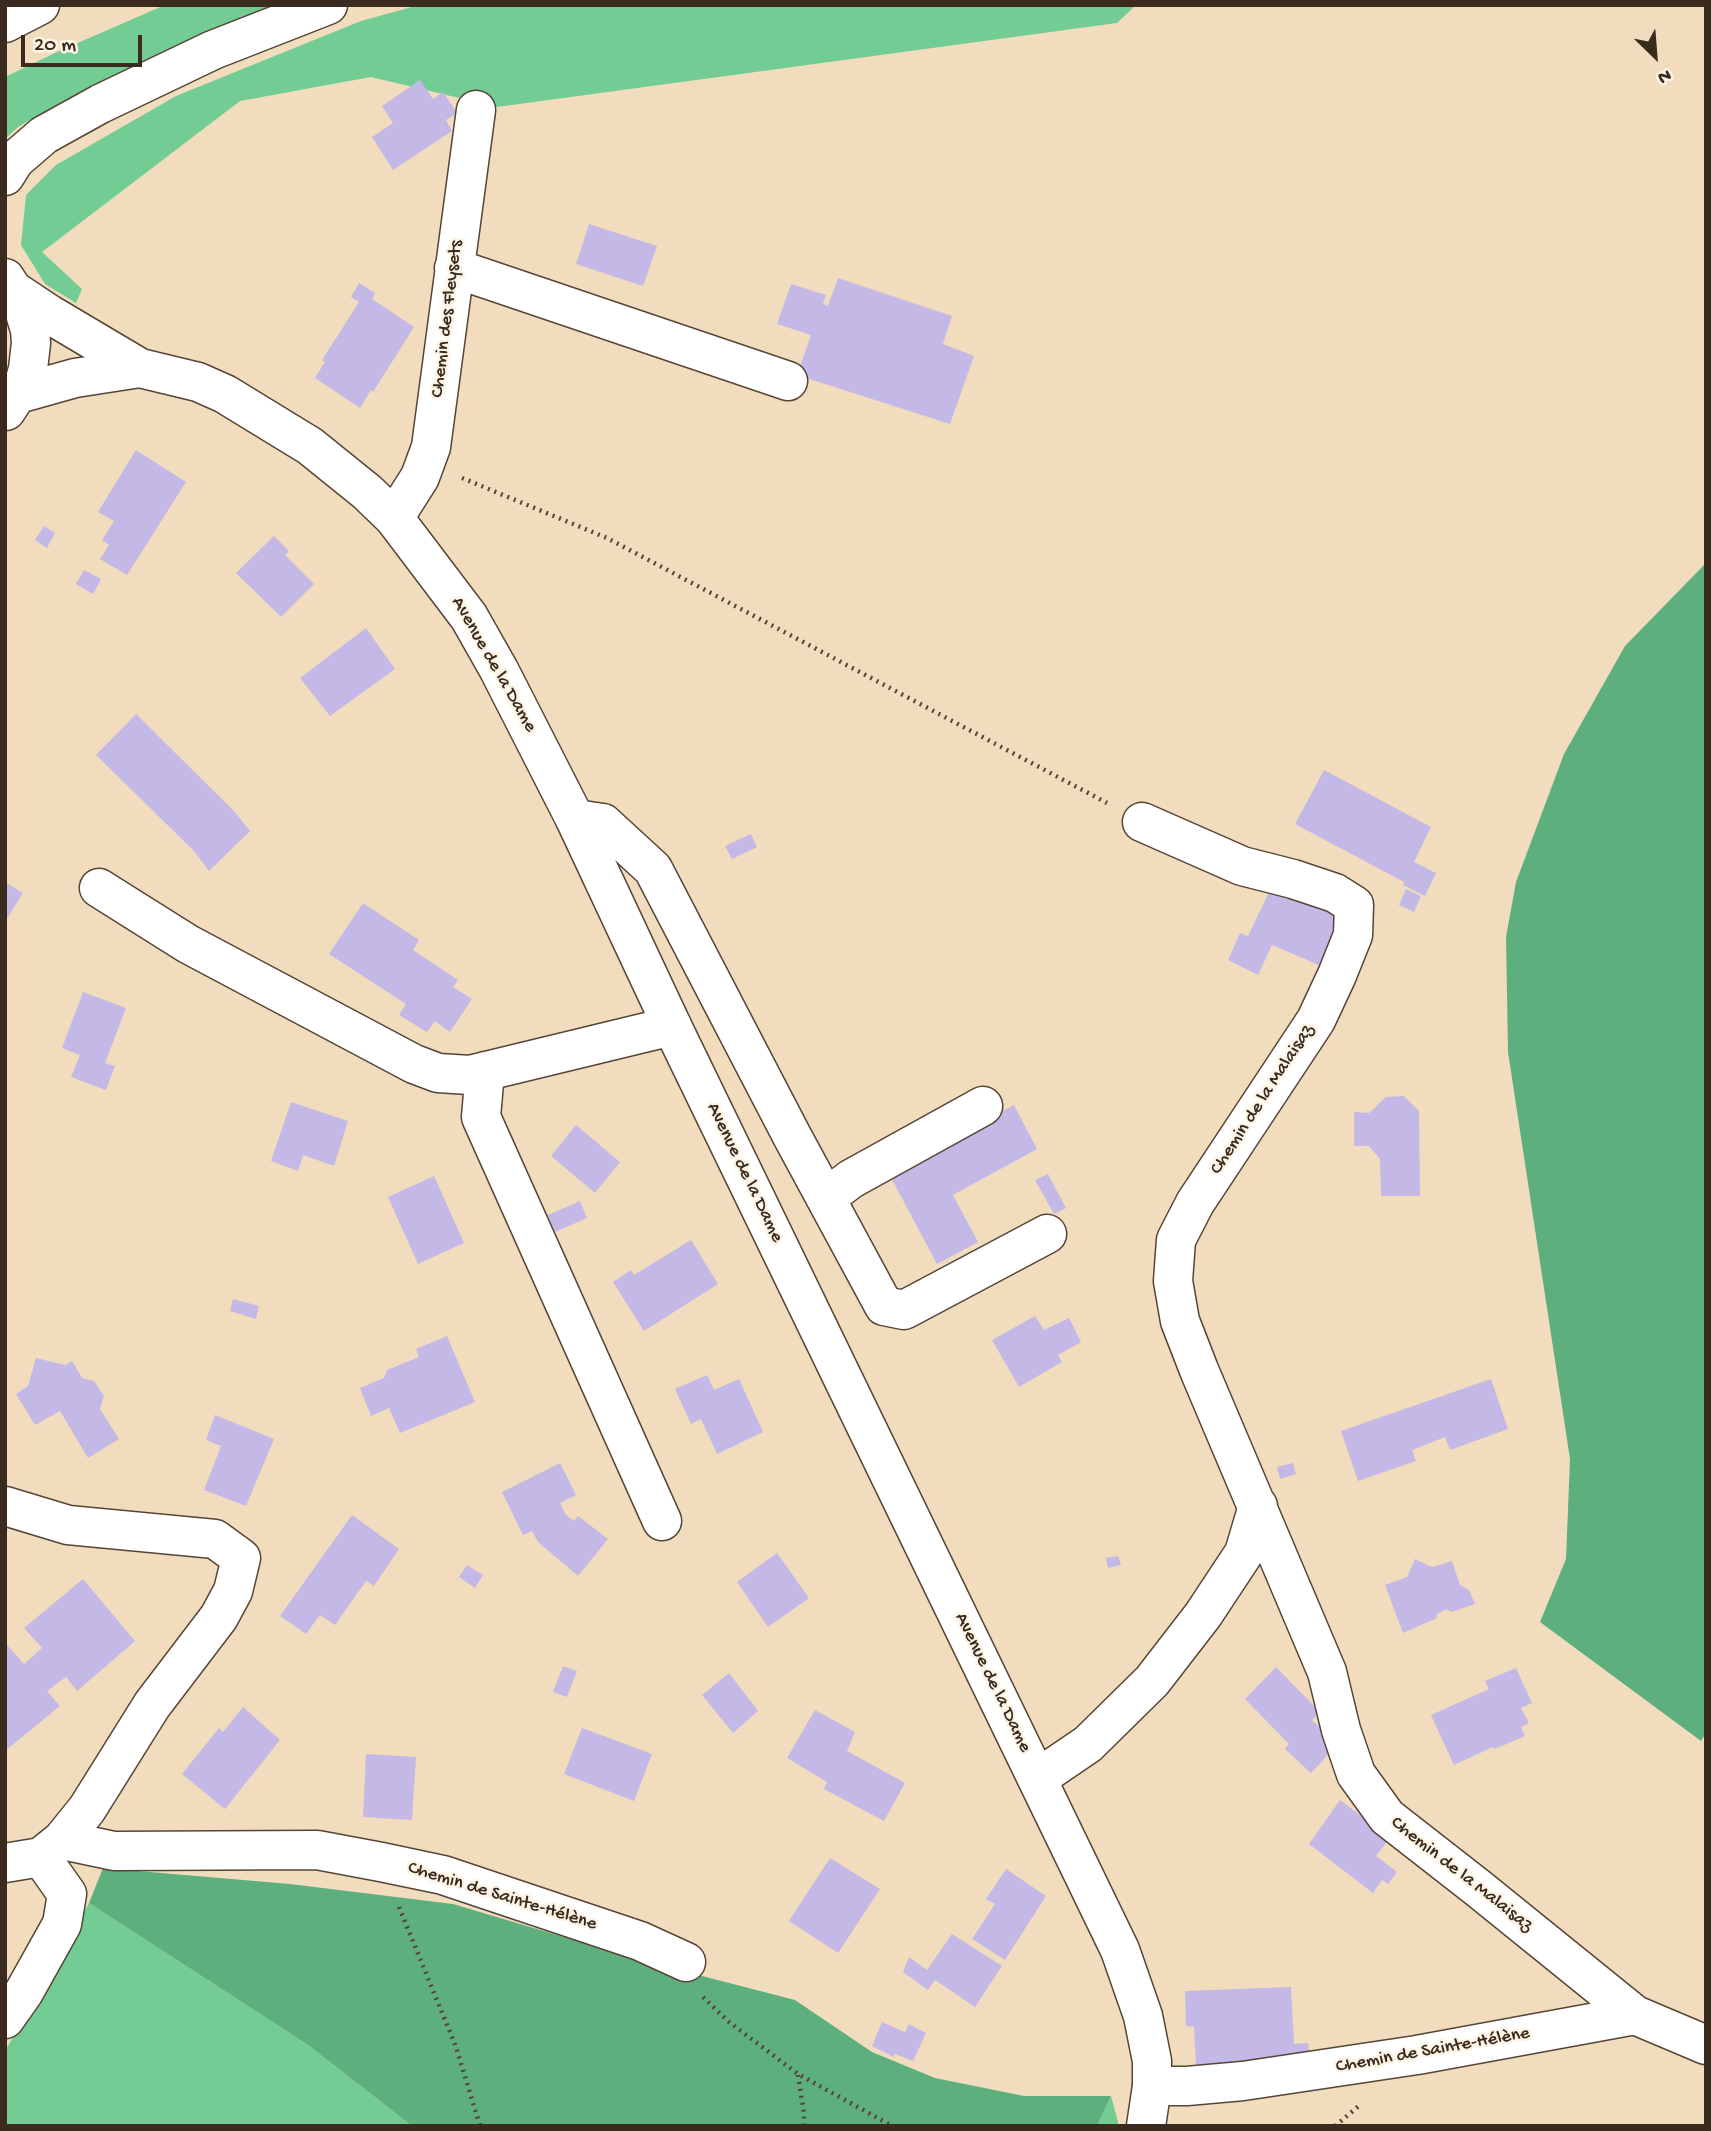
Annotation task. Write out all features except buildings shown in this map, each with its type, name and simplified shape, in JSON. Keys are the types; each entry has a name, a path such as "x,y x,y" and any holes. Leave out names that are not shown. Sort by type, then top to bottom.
{"main road":[{"path":"5,23 40,5"},
{"path":"5,176 15,160 44,135 100,104 213,50 328,5"},
{"name":"Chemin des Fleysets","path":"394,518 420,477 434,432 476,110"},
{"path":"454,268 788,382"},
{"path":"11,285 27,316 31,343 28,369 11,403"},
{"name":"Avenue de la Dame","path":"11,285 49,314 140,368 198,382 225,394 330,461 394,518 469,617 575,819 672,1026 1115,1940 1128,1970 1153,2061 1146,2126"},
{"name":"Avenue de la Dame","path":"11,403 75,378 140,368"},
{"path":"575,819 603,823 653,869 884,1306 904,1310 1047,1234"},
{"name":"Chemin de la Malaisaz","path":"1142,822 1242,866 1335,893 1354,905 1353,935 1316,1020 1195,1203 1176,1240 1173,1281 1180,1321 1199,1370 1327,1672 1341,1730 1356,1774 1387,1817 1635,2015"},
{"path":"99,888 188,944 414,1064 438,1073 470,1075 672,1026"},
{"path":"485,1071 481,1117 662,1521"},
{"path":"826,1198 851,1179 983,1106"},
{"path":"5,1506 68,1525 215,1539 241,1558 233,1591 219,1617 152,1705 113,1763 87,1809 36,1853 67,1894 62,1924 24,1992 5,2019"},
{"path":"1038,1778 1088,1744 1152,1681 1203,1615 1244,1553 1258,1506"},
{"name":"Chemin de Sainte-Hélène","path":"36,1853 317,1850 443,1875 640,1941 686,1962"},
{"path":"1635,2015 1706,2045"},
{"name":"Chemin de Sainte-Hélène","path":"1152,2086 1244,2081 1392,2059 1635,2015"}],"path":[{"path":"420,477 463,478 607,538 1142,822"},
{"path":"381,1862 456,2047 480,2126"},
{"path":"686,1962 699,1994 729,2022 798,2074 892,2126"},
{"path":"798,2074 804,2126"}],"green space":[{"path":"165,5 283,5 91,86 18,127 5,139 5,77"},
{"path":"419,5 1136,5 1117,23 497,107 371,77 240,101 42,252 82,289 76,303 45,284 21,245 26,195 56,165 176,96 361,21"},
{"path":"1706,563 1706,1733 1701,1741 1540,1622 1566,1559 1570,1459 1508,1052 1506,937 1516,882 1564,754 1625,646"},
{"path":"103,1868 290,1884 453,1904 648,1962 795,2000 872,2052 935,2078 1024,2096 1111,2096 1097,2126 412,2126 308,2045 89,1903"},
{"path":"89,1903 308,2045 412,2126 5,2126 5,2051"},
{"path":"1111,2096 1119,2126 1097,2126"}]}
